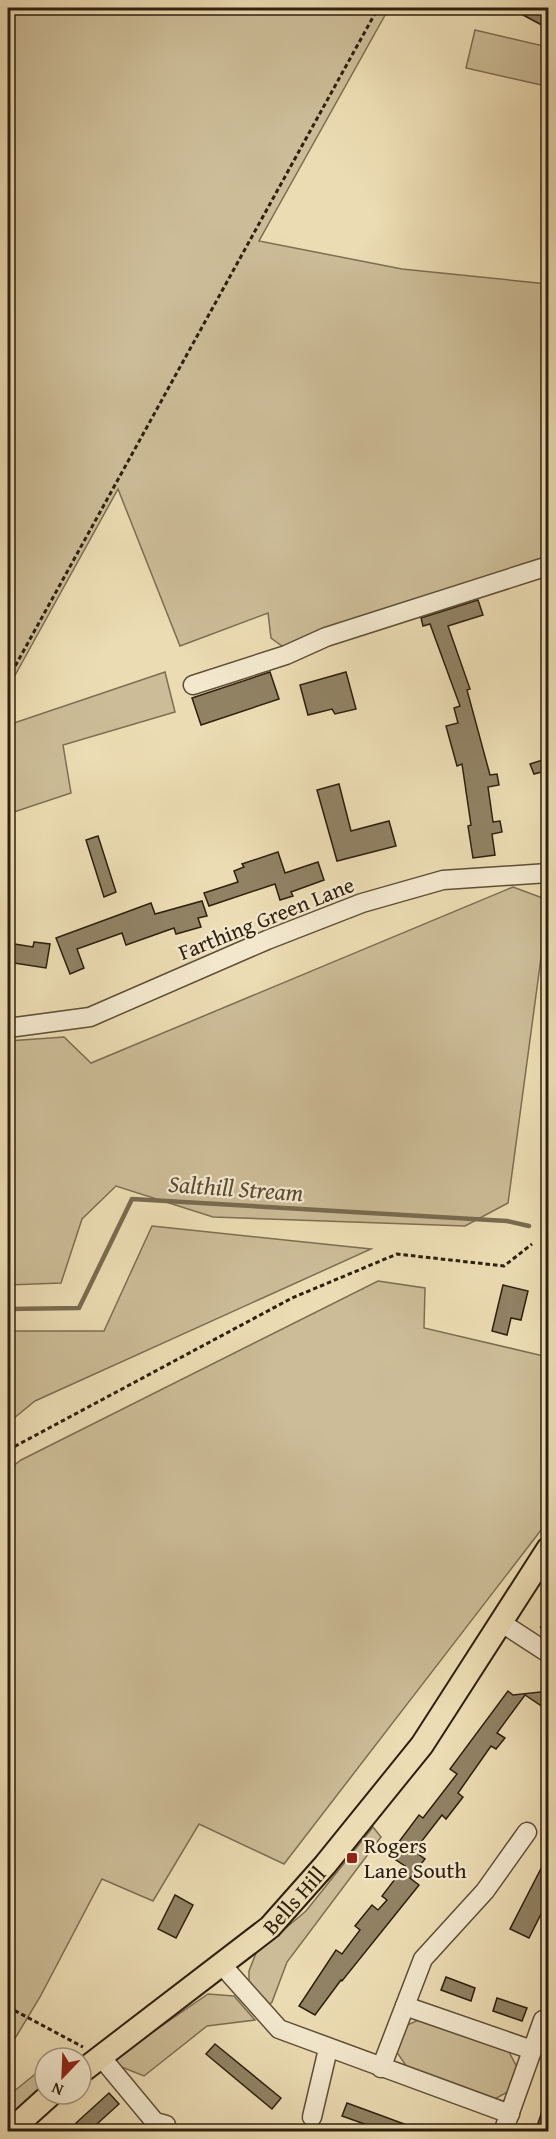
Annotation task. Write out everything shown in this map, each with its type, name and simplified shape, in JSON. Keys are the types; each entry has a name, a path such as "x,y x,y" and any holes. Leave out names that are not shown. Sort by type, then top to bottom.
{"main road":[{"name":"Bells Hill","path":"93,2063 270,1927 326,1865 422,1745 549,1549"},
{"path":"9,2132 38,2106"}],"street":[{"path":"193,685 286,655 326,637 549,566"},
{"name":"Farthing Green Lane","path":"8,1028 90,1017 267,940 372,900 443,880 549,873"},
{"path":"502,1623 549,1653"},
{"path":"381,2068 423,1959 485,1891 527,1832"},
{"path":"221,1964 279,2029 328,2049 510,2114"},
{"path":"405,2006 532,2050"},
{"path":"503,2132 543,2020"},
{"path":"312,2117 328,2049"},
{"path":"101,2057 155,2122 166,2125"}],"path":[{"path":"8,679 378,8"},
{"path":"8,1450 292,1298 397,1254 504,1266 532,1244"},
{"path":"8,2007 101,2057"}],"shaded area":[{"path":"8,8 389,8 259,241 402,269 548,284 548,556 287,646 282,646 271,638 268,613 180,646 118,489 8,688"},
{"path":"475,30 548,47 546,86 466,68"},
{"path":"165,672 175,712 63,745 71,793 8,814 8,725"},
{"path":"513,887 548,900 548,906 508,1203 465,1226 213,1217 116,1186 82,1219 61,1283 8,1285 8,1041 64,1037 91,1063"},
{"path":"152,1226 371,1249 35,1401 8,1423 8,1331 104,1331"},
{"path":"378,1281 425,1288 424,1328 548,1357 548,1521 284,1864 199,1824 153,1901 102,1879 40,1997 8,2050 8,1470 21,1460"},
{"path":"373,1827 381,1837 287,1962 272,2002 266,2008 249,1986 249,1971 256,1953 306,1911"},
{"path":"208,1994 234,1996 255,2020 207,2026 144,2076 109,2062"},
{"path":"423,2018 508,2050 518,2069 511,2090 493,2100 411,2073 396,2051 405,2026"},
{"path":"33,2076 33,2098 8,2124 8,2096"}],"building":[{"path":"510,8 549,8 549,29"},
{"path":"478,600 483,615 448,626 470,689 467,690 490,775 497,774 499,785 488,787 493,822 500,821 502,832 492,834 495,855 473,858 468,826 471,825 462,764 457,766 446,726 458,723 454,708 460,706 430,624 423,626 421,618"},
{"path":"270,672 279,699 201,725 192,698"},
{"path":"346,672 356,709 335,714 332,709 308,715 300,685"},
{"path":"549,758 549,770 534,774 530,764"},
{"path":"339,784 351,831 389,821 396,846 337,861 317,790"},
{"path":"98,836 116,892 104,897 86,840"},
{"path":"278,852 285,873 318,862 324,880 291,892 293,896 280,900 275,884 209,906 204,893 238,882 234,871 244,867 242,864"},
{"path":"202,901 207,916 198,918 201,927 176,934 174,928 126,945 122,933 77,949 84,968 70,974 56,938 151,903 155,914"},
{"path":"34,942 50,944 46,968 8,962 8,943 33,947"},
{"path":"503,1285 528,1291 521,1320 511,1318 507,1335 492,1331"},
{"path":"508,1691 513,1695 549,1691 549,1711 525,1695 497,1733 505,1738 496,1749 491,1746 458,1793 463,1797 446,1819 442,1815 414,1851 425,1859 410,1878 419,1885 315,2015 299,2006 336,1950 342,1954 360,1930 355,1926 372,1905 378,1910 387,1900 382,1896 405,1866 396,1860 399,1856 392,1851 419,1815 423,1818 457,1774 450,1769"},
{"path":"549,1853 549,1898 529,1938 510,1929"},
{"path":"175,1895 193,1905 176,1938 158,1929"},
{"path":"446,1977 475,1988 471,2001 441,1990"},
{"path":"497,1998 527,2008 522,2021 493,2011"},
{"path":"215,2044 281,2098 272,2109 206,2054"},
{"path":"109,2093 119,2104 88,2132 85,2132 76,2123"},
{"path":"547,2097 549,2132 535,2132"},
{"path":"347,2103 418,2129 418,2132 387,2132 342,2116"}],"waterway":[{"name":"Salthill Stream","path":"8,1309 79,1308 132,1199 507,1221 529,1226"}],"place":[{"name":"Rogers Lane South","path":"352,1858"}]}
